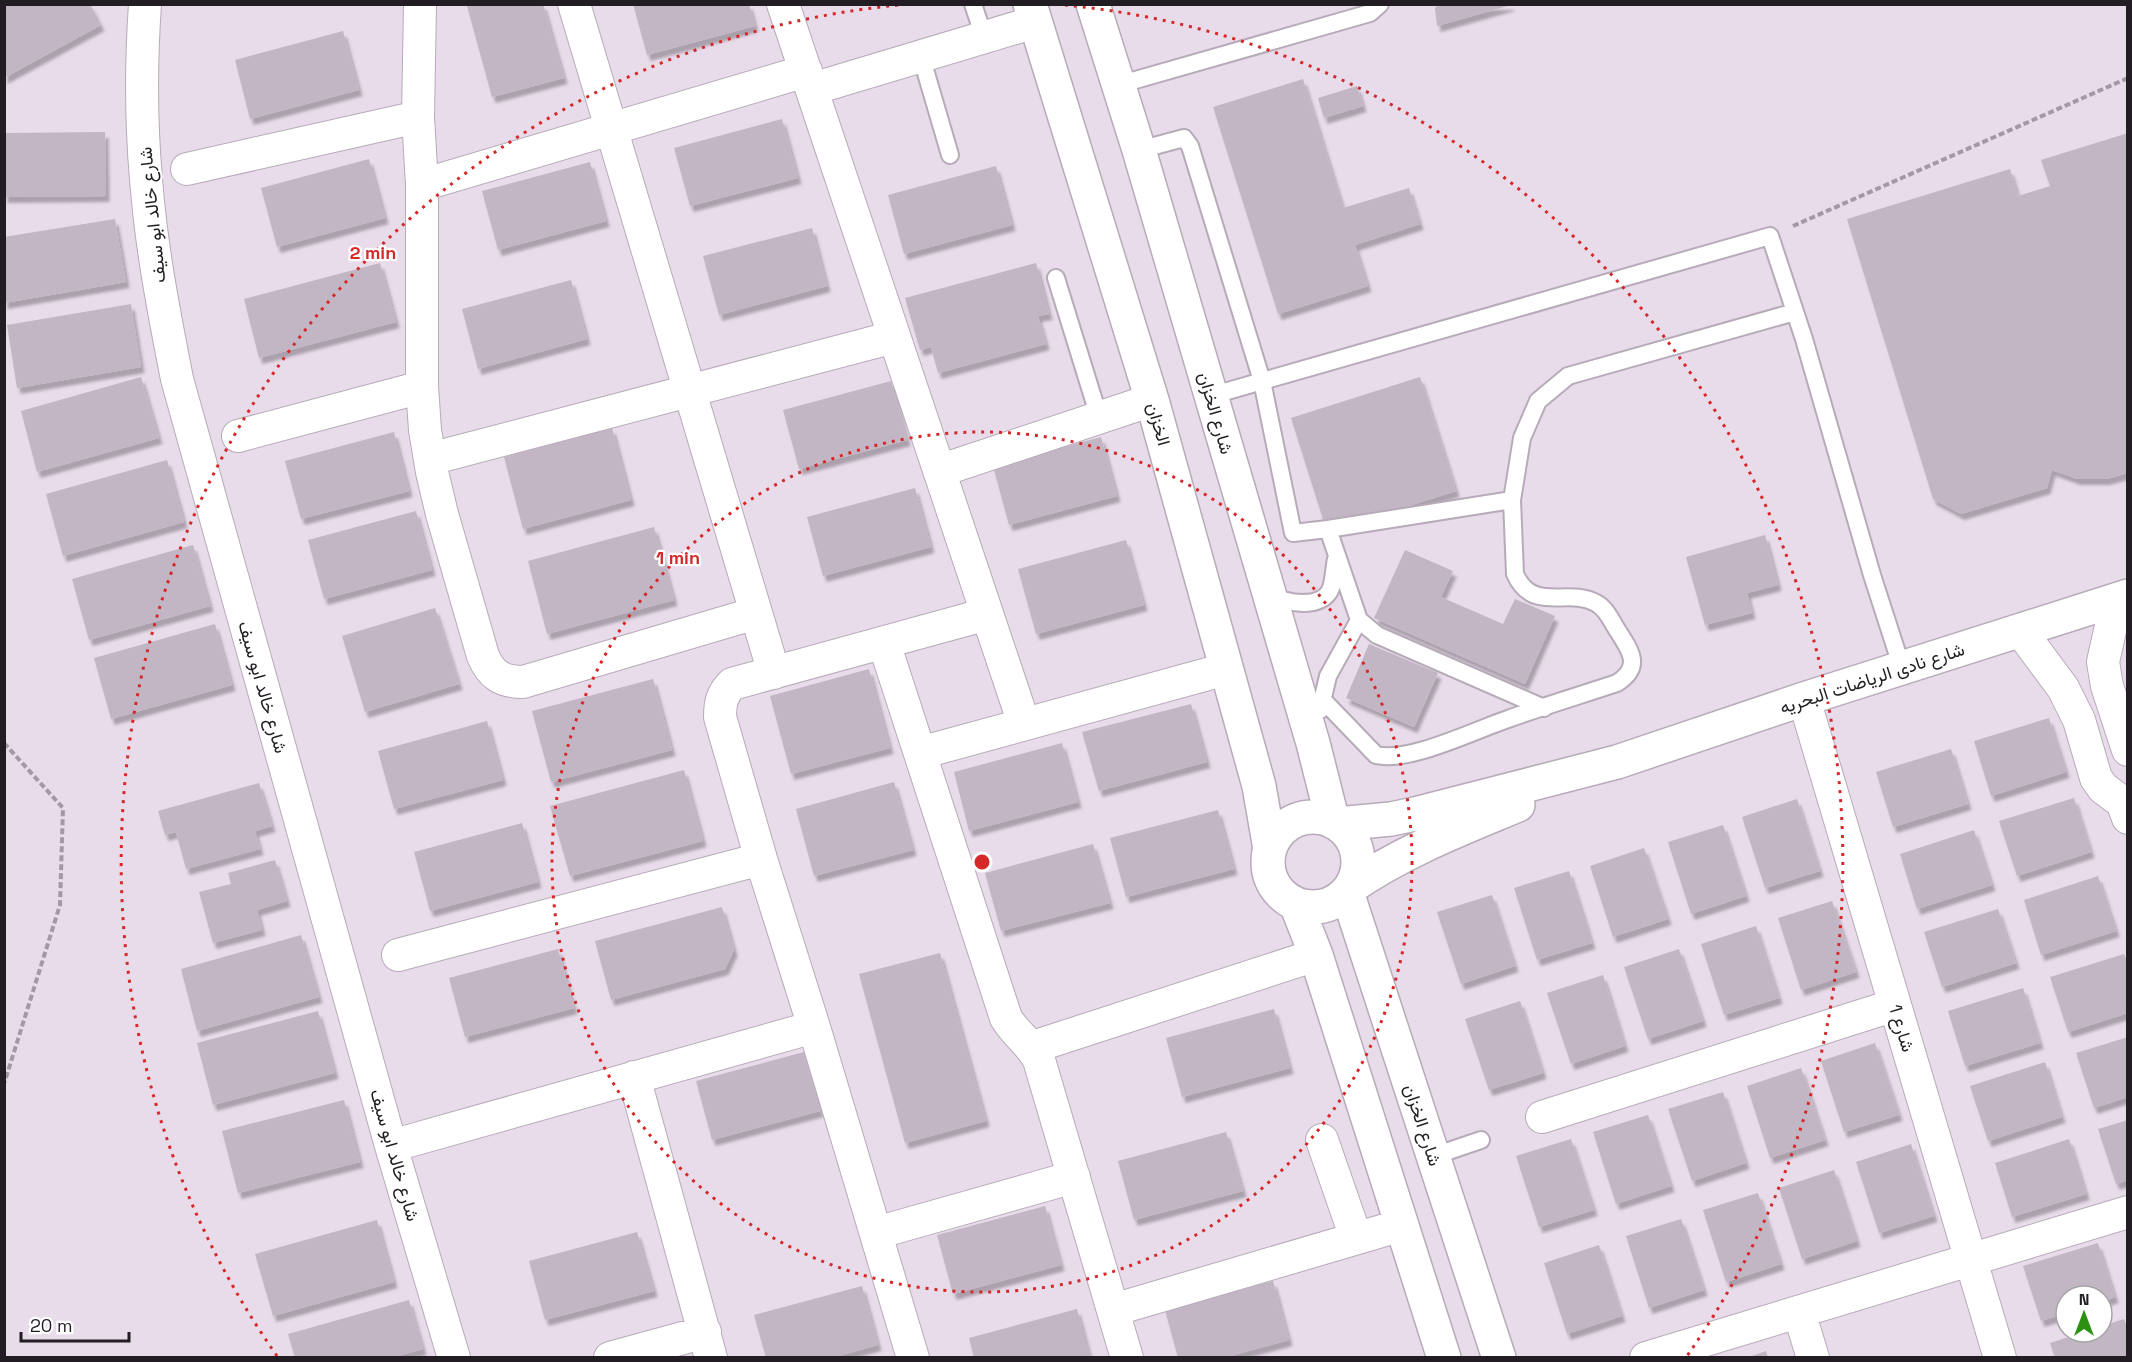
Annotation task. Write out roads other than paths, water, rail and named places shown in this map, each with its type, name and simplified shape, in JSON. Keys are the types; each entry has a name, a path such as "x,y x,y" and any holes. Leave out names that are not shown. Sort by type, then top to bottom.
{"main road":[{"name":"شارع الخزان","path":"1093,4 1139,150 1335,823"},
{"name":"الخزان","path":"1033,13 1152,399 1259,786 1270,849"},
{"name":"شارع نادى الرياضات البحريه","path":"1335,823 1391,819 1415,814 1617,762 1804,699 2122,598"},
{"name":"شارع نادى الرياضات البحريه","path":"1349,890 1377,869 1424,845 1617,762"},
{"path":"1305,818 1322,818 1335,823 1348,833 1356,846 1357,874 1349,890 1336,901 1324,906 1310,907 1296,904 1284,897 1275,887 1268,862 1270,849 1278,834 1290,823 1305,818"},
{"name":"شارع الخزان","path":"1349,890 1499,1358"},
{"path":"1296,904 1316,955 1444,1358"}],"street":[{"name":"شارع خالد ابو سيف","path":"145,4 142,105 146,179 159,277 177,379 391,1146 454,1358"},
{"path":"420,4 418,117 422,185 422,387 425,430 442,514 488,668 497,677 510,682 523,682 756,613"},
{"path":"574,4 774,672"},
{"path":"783,4 1024,724"},
{"path":"422,185 611,129 809,80 921,56 984,37 1033,13"},
{"path":"187,169 418,117"},
{"path":"430,459 894,337"},
{"path":"238,436 422,387"},
{"path":"939,471 1152,399"},
{"path":"2122,598 2103,662 2107,686 2127,750"},
{"path":"913,1358 761,859 720,717 720,706 723,696 732,684 987,614"},
{"path":"2020,630 2064,688 2073,704 2096,778 2103,788 2126,804"},
{"path":"884,643 1006,1018 1018,1034 1033,1047 1039,1060 1127,1358"},
{"path":"920,753 1226,669"},
{"name":"شارع 1","path":"1804,699 2000,1358"},
{"path":"398,955 761,859"},
{"path":"1033,1047 1316,955"},
{"path":"1542,1117 1895,1005"},
{"path":"391,1146 814,1027"},
{"path":"610,1358 708,1345 634,1077"},
{"path":"1322,1140 1356,1238"},
{"path":"876,1233 1074,1177"},
{"path":"1646,1358 2127,1212"},
{"path":"1113,1310 1402,1224"},
{"path":"1798,1312 1813,1358"}],"lane":[{"path":"974,4 984,37"},
{"path":"1118,85 1371,13 1380,4"},
{"path":"921,56 950,154"},
{"path":"1139,150 1184,138 1190,146 1262,381 1293,533 1328,530 1512,500"},
{"path":"1210,396 1770,236 1902,668"},
{"path":"1056,278 1099,417"},
{"path":"1322,699 1376,755 1387,758 1430,747 1617,683 1628,676 1632,664 1631,652 1599,604 1580,599 1534,595 1519,583 1515,574 1512,500 1522,438 1538,401 1568,376 1795,312"},
{"path":"1328,530 1359,620 1377,635 1544,708"},
{"path":"1269,594 1277,599 1294,603 1311,602 1324,597 1331,590 1336,555"},
{"path":"1313,743 1328,676 1359,620"},
{"path":"1434,1156 1481,1140"}]}
